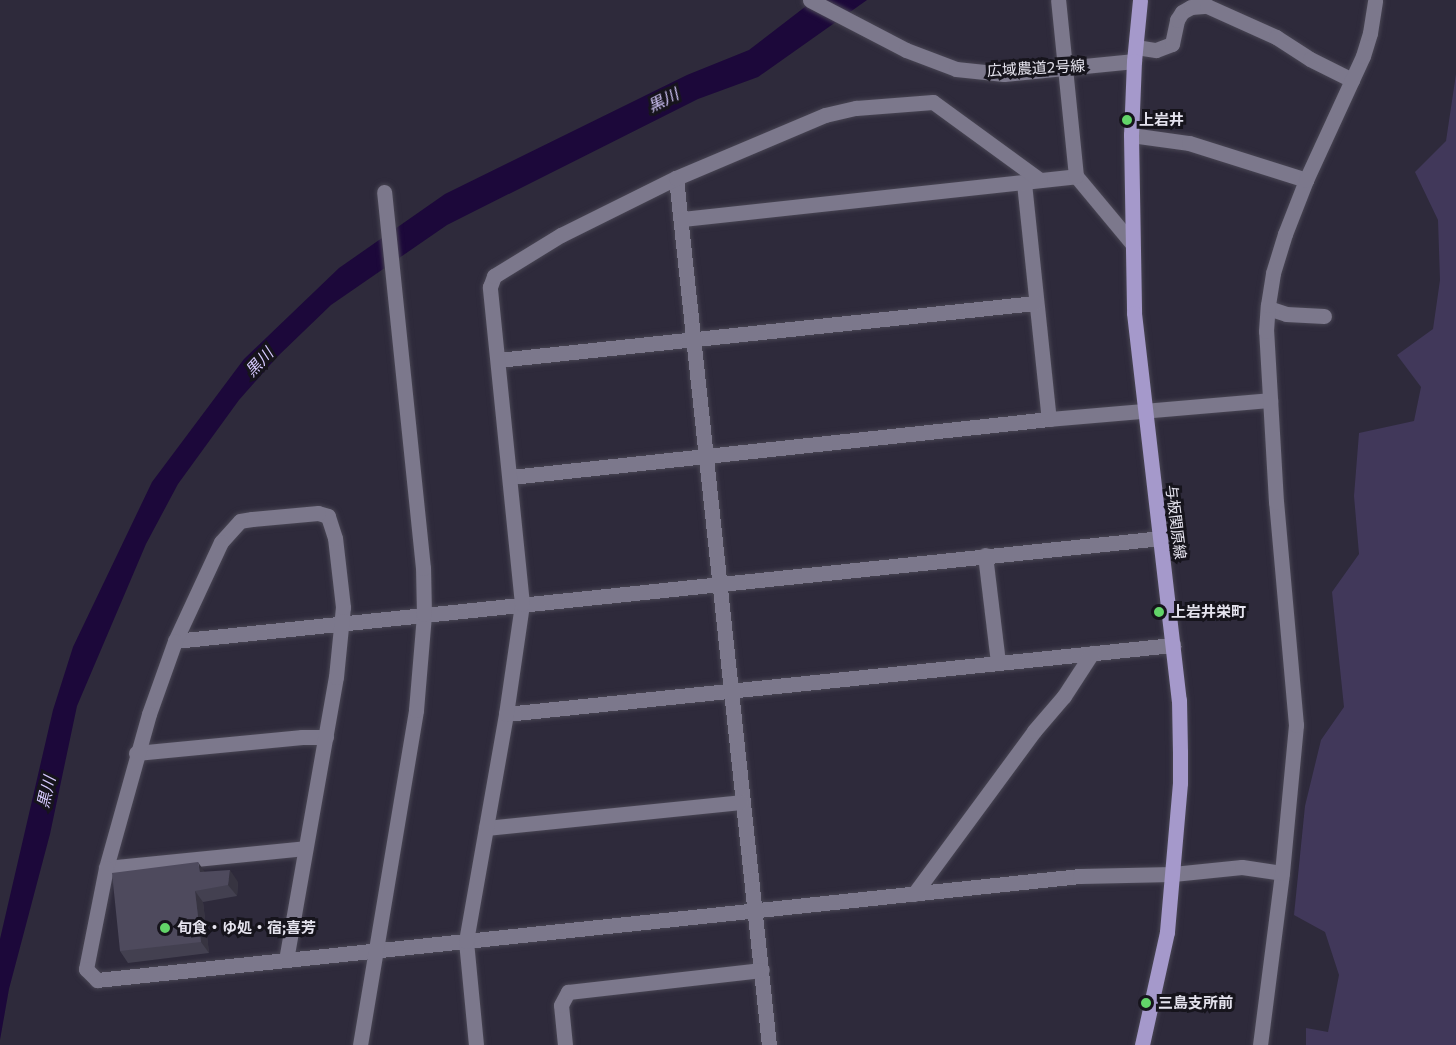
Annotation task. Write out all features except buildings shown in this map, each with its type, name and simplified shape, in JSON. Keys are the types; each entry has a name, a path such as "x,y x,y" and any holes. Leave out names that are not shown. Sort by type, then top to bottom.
{"main road":[{"name":"与板関原線","path":"1140,0 1131,135 1131,242 1134,313 1179,700 1180,752 1173,874 1167,932 1142,1045"}],"street":[{"name":"広域農道2号線","path":"810,0 884,36 906,50 956,69 1004,74 1064,68 1156,50 1172,44 1177,20 1182,12 1191,7 1207,6 1276,37 1310,59 1352,80"},
{"path":"1058,0 1076,176 1131,242"},
{"path":"1260,1045 1282,873 1296,725 1281,569 1270,400 1268,308 1273,273 1285,234 1306,180 1352,80 1370,33 1375,0"},
{"path":"476,1045 466,941 506,714 522,604 490,287 494,276 561,235 676,178 825,115 856,108 933,102 1040,180"},
{"path":"1131,135 1189,143 1306,180"},
{"path":"682,219 1076,176"},
{"path":"676,178 741,802 769,1045"},
{"path":"1024,183 1049,419"},
{"path":"360,1045 416,710 424,614 423,568 384,192"},
{"path":"498,360 1035,303"},
{"path":"1268,308 1286,314 1324,316"},
{"path":"510,477 1049,419 1270,400"},
{"path":"286,960 326,737 342,623 335,538 328,516 318,513 240,521 230,529 221,542 175,641 136,753 106,868 86,969 97,980 1080,876 1173,874 1242,867 1282,873"},
{"path":"175,641 1161,538"},
{"path":"985,555 998,662"},
{"path":"506,714 1173,645"},
{"path":"914,894 1034,731 1064,696 1092,653"},
{"path":"136,753 302,737 326,737"},
{"path":"486,828 741,802"},
{"path":"106,868 305,848"},
{"path":"565,1045 561,1005 568,992 762,970"}],"shaded area":[{"path":"1456,74 1456,1045 1306,1045 1306,1028 1328,1032 1339,975 1325,932 1294,915 1305,806 1321,740 1344,707 1332,592 1359,554 1354,496 1359,433 1414,421 1421,387 1397,355 1433,329 1440,280 1438,220 1415,172 1446,141"}],"water":[{"name":"黒川","path":"814,0 867,0 758,77 698,99 447,225 331,305 277,357 239,400 178,484 146,544 77,706 50,834 9,989 0,1040 0,939 53,710 73,647 152,482 244,359 339,268 445,194 687,75 749,50"}],"place":[{"name":"上岩井","path":"1127,120"},
{"name":"上岩井栄町","path":"1159,612"},
{"name":"旬食・ゆ処・宿;喜芳","path":"165,928"},
{"name":"三島支所前","path":"1146,1003"}]}
